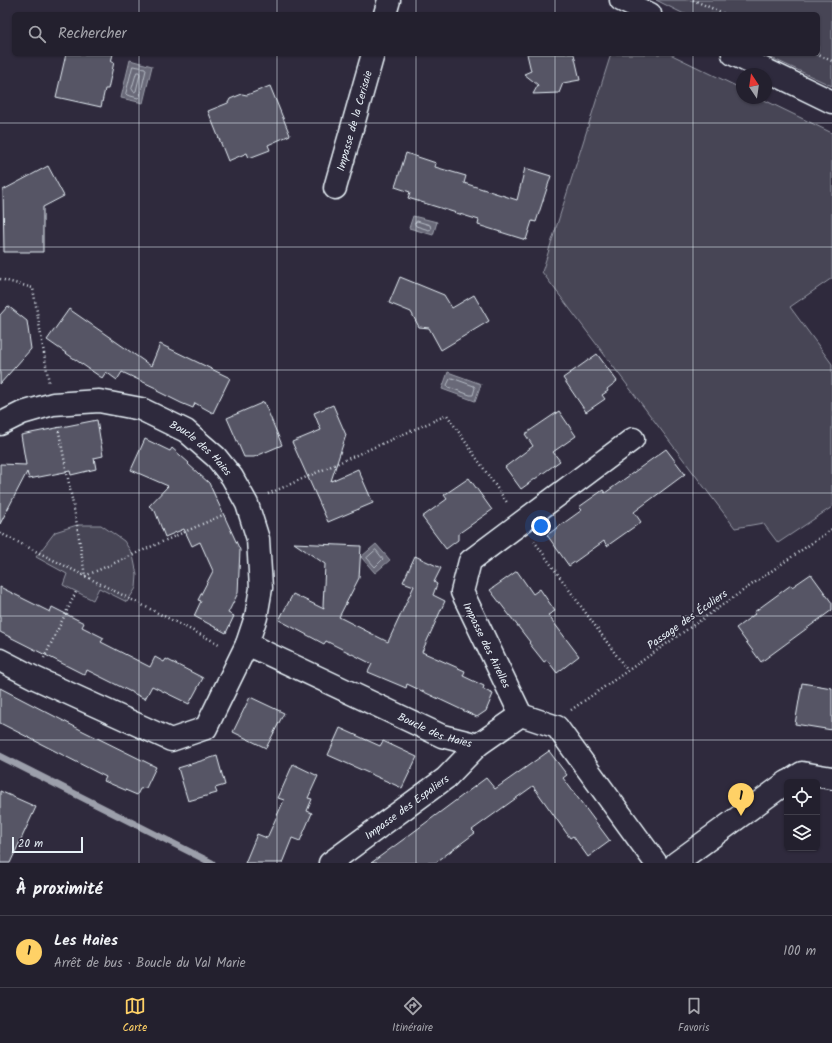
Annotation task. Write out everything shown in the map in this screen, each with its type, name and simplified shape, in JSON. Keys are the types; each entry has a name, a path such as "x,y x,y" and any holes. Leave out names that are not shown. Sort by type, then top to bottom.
{"street":[{"path":"386,12 389,0"},
{"path":"621,0 646,12"},
{"name":"Impasse de la Cerisaie","path":"335,188 372,56"},
{"path":"737,56 832,102"},
{"name":"Boucle des Haies","path":"0,424 22,413 53,404 99,401 141,408 186,431 216,457 232,477 247,504 258,539 261,588 256,617 244,649 206,728 171,740 35,678 0,660"},
{"name":"Impasse des Airelles","path":"521,715 462,592 470,561 633,439"},
{"name":"Boucle des Haies","path":"244,649 442,736 478,744 521,715"},
{"path":"521,715 557,727 656,863"},
{"name":"Impasse des Espaliers","path":"330,863 446,778 478,744"},
{"path":"792,779 802,773 832,778"},
{"path":"676,863 784,784"}],"path":[{"path":"693,0 720,12"},
{"path":"820,56 832,61"},
{"path":"446,415 521,523 627,670"},
{"name":"Passage des Écoliers","path":"557,727 573,708 832,528"},
{"path":"0,533 244,649"},
{"path":"35,678 76,592"}],"shaded area":[{"path":"656,0 832,0 832,86 767,56 820,56 820,12 680,12"},
{"path":"610,56 674,56 736,86 736,104 772,104 832,133 832,278 790,307 832,364 832,507 778,543 763,523 735,528 542,272"},
{"path":"77,525 101,525 124,541 133,555 137,575 136,588 127,602 99,588 93,600 63,585 67,574 36,557 55,532"}],"water":[{"path":"130,60 152,66 143,103 121,98"},
{"path":"413,216 437,222 433,235 409,228"},
{"path":"448,372 481,384 475,401 442,389"},
{"path":"376,544 390,560 375,573 361,557"}],"building":[{"path":"66,56 112,56 111,62 114,62 108,89 105,89 101,107 56,97"},
{"path":"527,56 574,56 580,80 563,83 559,93 533,94 538,85 524,74 531,71"},
{"path":"270,86 290,135 268,145 270,150 249,158 247,153 228,161 208,111 228,103 230,99 242,94 247,95"},
{"path":"406,153 436,163 435,167 466,176 464,183 517,200 525,168 551,176 536,222 532,221 526,240 478,225 479,220 408,198 410,192 395,187"},
{"path":"48,166 64,196 43,207 43,252 4,252 3,190"},
{"path":"400,277 444,295 452,308 474,295 489,321 441,350 429,328 419,327 411,312 389,303"},
{"path":"8,306 27,321 31,349 0,384 0,315"},
{"path":"69,309 151,366 160,344 230,378 213,413 195,403 193,408 181,403 157,391 158,389 122,372 117,380 106,372 102,378 47,340"},
{"path":"597,354 617,381 602,395 605,399 586,412 563,378"},
{"path":"264,402 282,445 254,457 244,457 227,418"},
{"path":"333,405 346,435 331,481 358,469 373,503 328,522 292,442 321,430 314,413"},
{"path":"559,411 576,436 553,452 560,461 521,489 505,467 533,446 525,434"},
{"path":"97,420 103,456 94,458 96,469 71,475 70,471 29,479 27,472 0,524 0,464 26,465 21,435"},
{"path":"145,439 170,451 172,448 209,483 240,550 238,593 228,613 234,616 226,633 194,616 201,601 198,600 213,571 200,542 192,546 184,529 165,537 155,511 149,506 168,486 131,470"},
{"path":"666,449 685,474 634,512 641,522 607,546 604,541 569,566 547,535 582,510 579,507 603,490 605,493"},
{"path":"469,478 492,510 458,534 458,540 446,549 422,517 447,499 444,495"},
{"path":"294,543 361,546 359,578 339,617 388,642 414,586 403,582 415,556 441,568 434,582 437,584 433,595 445,601 422,652 465,671 463,676 484,686 483,689 493,694 486,711 477,717 407,684 406,688 368,672 372,664 326,641 324,644 279,620 293,594 324,609 325,564"},
{"path":"517,571 533,594 540,589 555,611 548,615 579,656 557,673 547,660 544,662 490,590"},
{"path":"811,574 832,603 832,610 761,662 736,628 755,614 754,612 791,585 792,587"},
{"path":"0,587 50,612 52,607 84,623 82,627 104,638 101,642 150,667 155,657 164,662 166,659 203,678 189,704 152,686 145,699 87,670 85,675 0,632"},
{"path":"802,683 832,688 832,730 795,724"},
{"path":"0,688 156,767 146,788 140,789 137,795 104,781 106,777 0,723"},
{"path":"250,697 284,713 266,748 233,732"},
{"path":"340,728 380,746 383,741 417,757 402,788 328,755"},
{"path":"549,751 567,775 563,778 610,841 588,857 573,836 570,838 533,786 472,830 475,833 435,863 371,863 486,778 495,789"},
{"path":"217,756 225,785 215,788 217,793 188,801 178,768"},
{"path":"293,764 318,776 308,798 312,799 307,811 312,813 300,841 292,838 282,863 245,863 257,834 267,838 284,800 278,798"},
{"path":"0,791 36,807 10,863 0,863"}],"waterway":[{"path":"0,756 212,863"}],"place":[{"name":"Les Haies","path":"741,816"}]}
